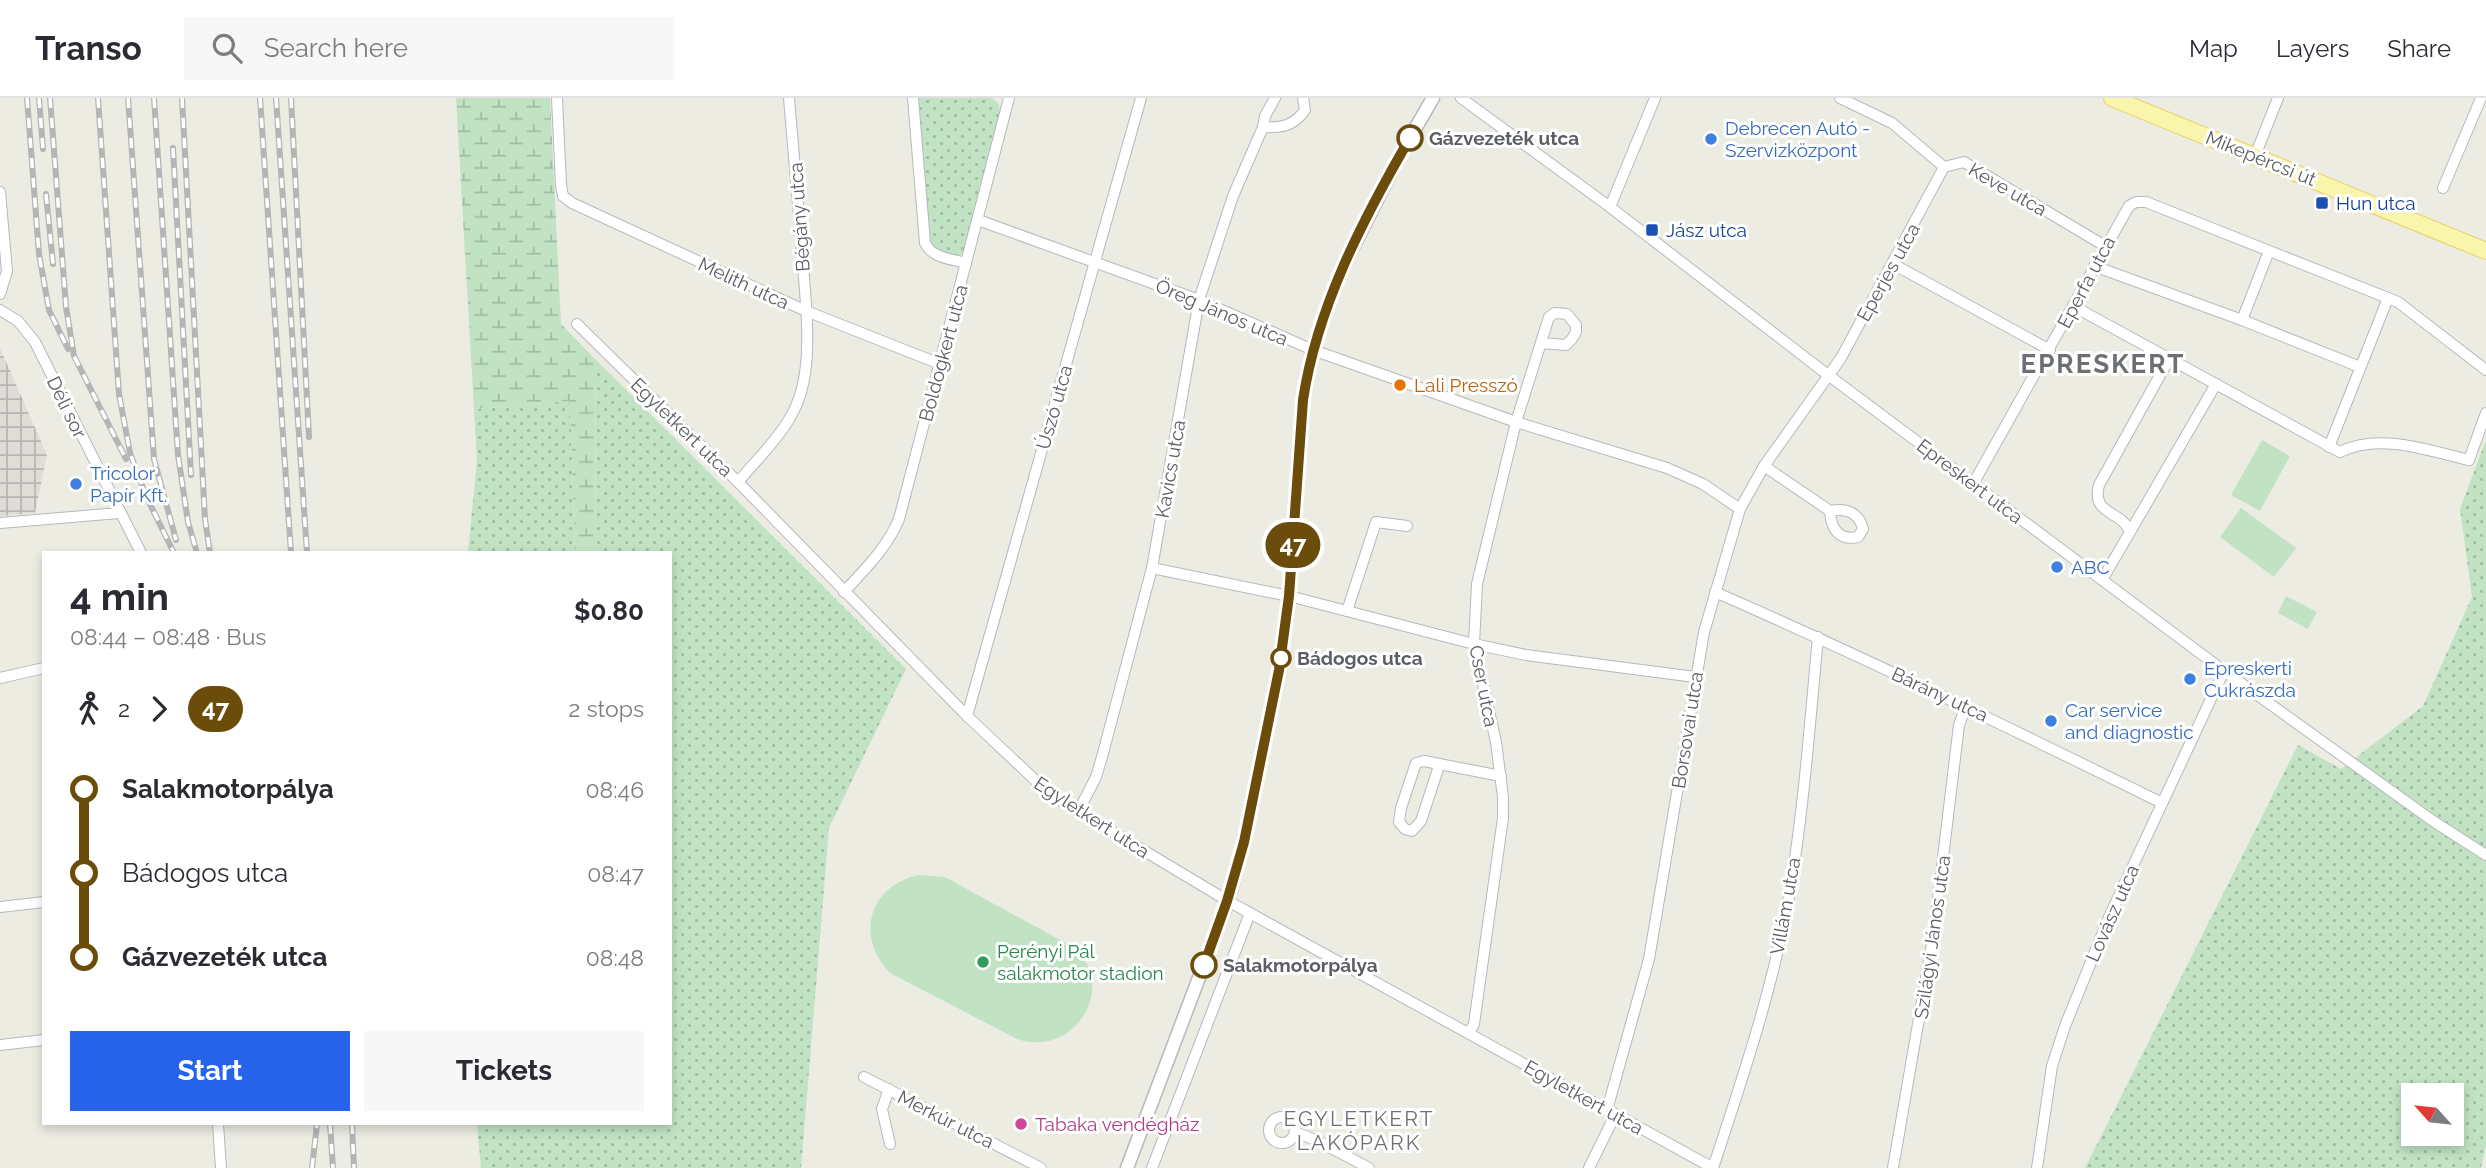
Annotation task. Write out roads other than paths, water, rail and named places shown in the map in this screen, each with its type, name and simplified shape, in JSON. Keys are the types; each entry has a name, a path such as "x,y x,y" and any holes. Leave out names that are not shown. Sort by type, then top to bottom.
{"main road":[{"name":"Mikepércsi út","path":"2112,98 2486,251"}],"street":[{"name":"Melith utca","path":"558,98 561,186 563,196 572,204 806,311 940,364"},
{"name":"Bégány utca","path":"738,482 780,431 795,408 805,371 806,311 789,98"},
{"path":"913,98 925,243 936,255 966,263"},
{"name":"Boldogkert utca","path":"844,592 883,548 895,528 1009,98"},
{"name":"Úszó utca","path":"967,716 1141,98"},
{"name":"Kavics utca","path":"1078,812 1096,777 1152,568 1199,300 1233,196 1263,127 1265,116 1275,98"},
{"path":"1263,127 1276,128 1298,120 1305,110 1303,98"},
{"path":"1127,1168 1227,901 1244,842 1279,670 1289,596 1303,400 1313,350 1345,262 1401,153 1433,98"},
{"name":"Epreskert utca","path":"1461,98 1610,207 1828,375 2224,671 2433,821 2486,855"},
{"path":"1610,207 1655,98"},
{"name":"Keve utca","path":"1840,98 1892,123 1944,167 1964,162 2105,246"},
{"path":"2255,156 2278,98"},
{"path":"2443,188 2482,98"},
{"name":"Eperjes utca","path":"1828,375 1841,358 1944,167"},
{"path":"0,192 7,271 0,294"},
{"name":"Eperfa utca","path":"1973,484 2129,206 2136,202 2146,202 2269,251"},
{"name":"Öreg János utca","path":"978,220 1199,300 1313,350 1516,422 1677,471 1703,484 1740,509"},
{"path":"2242,320 2269,251 2398,302 2486,370"},
{"path":"1893,264 2050,349"},
{"path":"2094,267 2242,320 2360,367"},
{"path":"2329,447 2388,298"},
{"path":"2073,306 2340,452 2367,443 2411,447 2469,460 2486,413"},
{"name":"Déli sor","path":"0,310 18,321 35,342 140,551"},
{"name":"Egyletkert utca","path":"577,324 738,482 1037,784 1078,812 1227,901 1713,1168"},
{"name":"Cser utca","path":"1469,1033 1474,1024 1503,818 1501,776 1474,644 1480,573 1516,422 1541,343"},
{"path":"2130,532 2128,525 2101,507 2097,493 2169,359"},
{"name":"Borsovai utca","path":"1589,1168 1611,1113 1649,959 1704,632 1740,509 1764,466 1828,375"},
{"path":"2102,580 2217,384"},
{"path":"1764,466 1830,511"},
{"path":"0,523 119,513"},
{"path":"1347,611 1376,522 1407,526"},
{"path":"1152,568 1289,596 1526,655 1695,677"},
{"name":"Bárány utca","path":"1716,592 1818,636 1966,706 2161,803"},
{"name":"Villám utca","path":"1713,1168 1746,1069 1790,891 1818,636"},
{"path":"0,678 42,668"},
{"name":"Lovász utca","path":"2037,1168 2052,1066 2065,1026 2110,915 2224,671"},
{"name":"Szilágyi János utca","path":"1893,1168 1934,932 1959,725 1966,706"},
{"path":"1438,769 1421,821 1412,831 1405,830 1399,822 1401,808 1416,763 1424,761 1501,776"},
{"path":"0,907 42,902"},
{"path":"1152,1168 1250,914"},
{"path":"0,1045 42,1040"},
{"name":"Merkúr utca","path":"864,1077 1041,1168"},
{"name":"Merkúr utca","path":"889,1090 882,1109 890,1144"},
{"path":"218,1125 221,1168"},
{"path":"1295,1132 1369,1168"},
{"path":"213,1168 220,1157"}],"railway":[{"path":"27,98 39,254 49,310 68,349"},
{"path":"39,98 43,149"},
{"path":"50,98 66,307 74,356 126,459"},
{"path":"98,98 119,394 130,453 146,496 173,551"},
{"path":"128,98 154,459 176,540"},
{"path":"154,98 178,455 188,522 196,551"},
{"path":"182,98 205,519 210,551"},
{"path":"260,98 291,551"},
{"path":"276,98 307,551"},
{"path":"291,98 309,437"},
{"path":"173,148 191,475"},
{"path":"46,194 53,264"},
{"path":"312,1168 317,1125"},
{"path":"330,1125 333,1168"},
{"path":"352,1125 354,1168"}],"place":[{"name":"Gázvezeték utca","path":"1410,138"},
{"name":"Debrecen Autó - Szervizközpont","path":"1711,139"},
{"name":"Hun utca","path":"2322,203"},
{"name":"Jász utca","path":"1652,230"},
{"name":"Lali Presszó","path":"1400,385"},
{"name":"Tricolor Papír Kft.","path":"76,484"},
{"name":"ABC","path":"2057,567"},
{"name":"Bádogos utca","path":"1281,658"},
{"name":"Epreskerti Cukrászda","path":"2190,679"},
{"name":"Car service and diagnostic","path":"2051,721"},
{"name":"Perényi Pál salakmotor stadion","path":"983,962"},
{"name":"Salakmotorpálya","path":"1204,965"},
{"name":"Tabaka vendégház","path":"1021,1124"}],"district":[{"name":"EPRESKERT","path":"2103,364"},
{"name":"EGYLETKERT LAKÓPARK","path":"1359,1130"}]}
